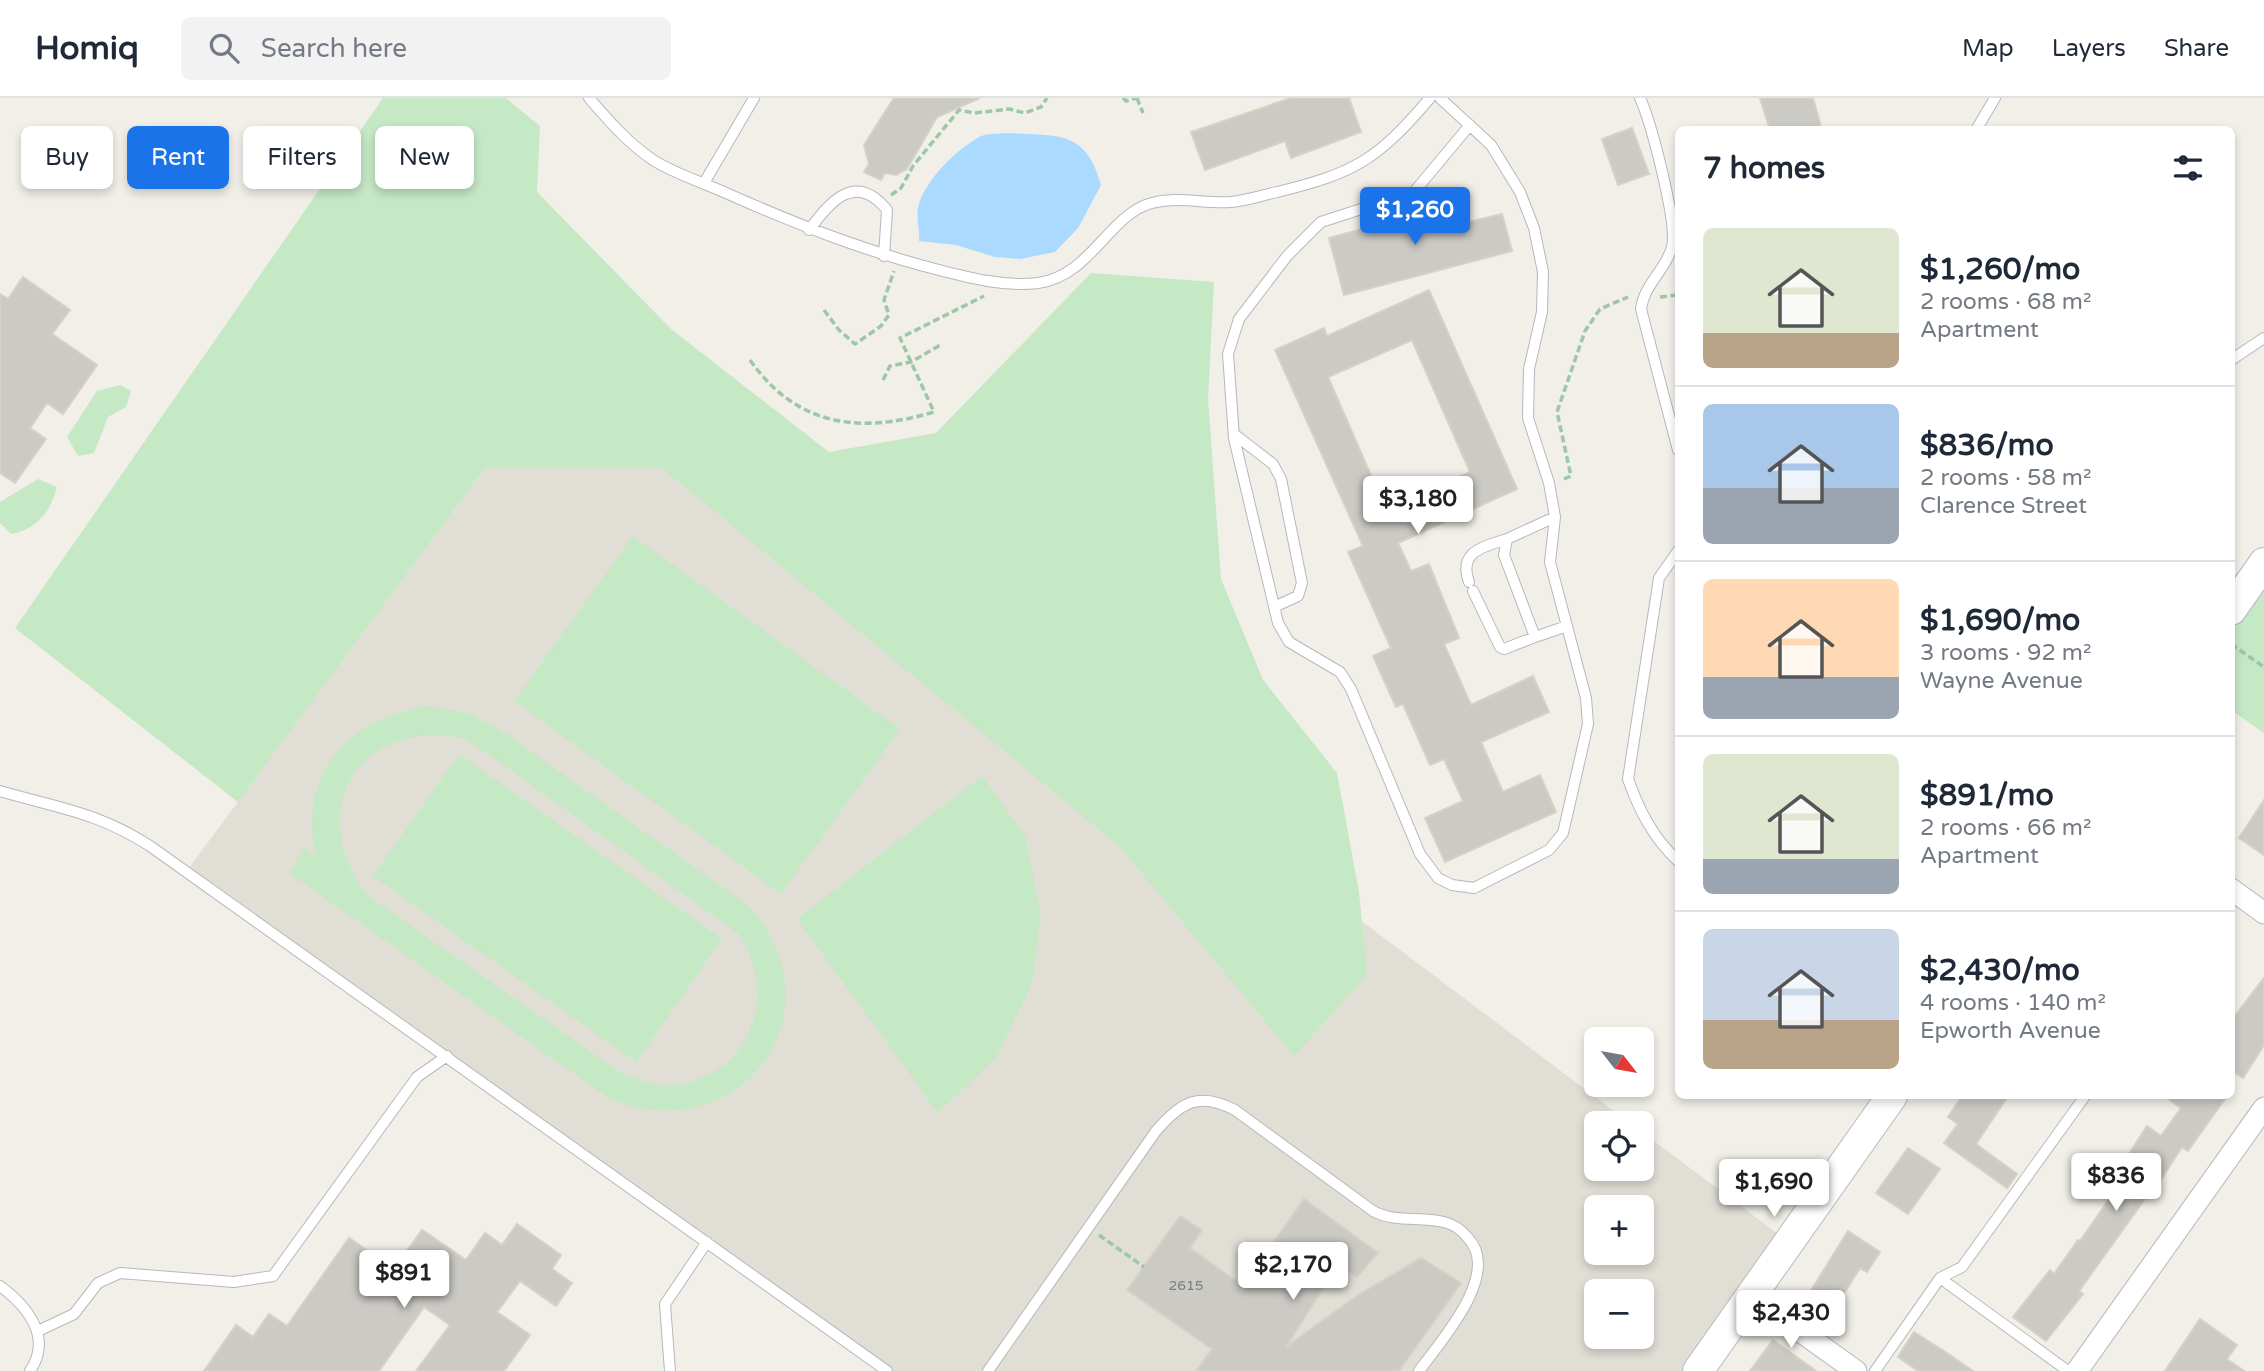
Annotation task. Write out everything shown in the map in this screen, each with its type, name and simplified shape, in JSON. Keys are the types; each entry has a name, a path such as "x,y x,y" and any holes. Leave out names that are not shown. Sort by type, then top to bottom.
{"main road":[{"path":"2235,604 2264,563"},
{"path":"1698,1371 1890,1099"}],"street":[{"path":"2235,893 2264,913"},
{"path":"2077,1371 2264,1108"},
{"path":"1751,1296 1856,1371"}],"lane":[{"path":"589,98 624,138 656,161 809,230 884,256 978,280 1039,283 1072,270 1099,247 1127,216 1150,203 1183,198 1231,202 1325,180 1371,159 1399,135 1430,98"},
{"path":"704,183 754,98"},
{"path":"1440,98 1470,125 1490,145 1520,192 1534,228 1543,272 1542,312 1530,369 1528,418 1549,484 1555,517 1550,562 1586,698 1588,724 1563,833 1549,850 1474,888 1452,885 1438,878 1420,854 1351,689 1340,672 1289,642 1278,623 1234,434 1228,354 1239,319 1264,284 1321,222 1414,192 1470,125"},
{"path":"1640,98 1654,133 1673,237 1668,259 1643,296 1641,309 1675,439"},
{"path":"1978,126 1995,98"},
{"path":"809,230 831,201 845,193 870,195 887,210 884,256"},
{"path":"2235,357 2264,338"},
{"path":"1234,434 1273,464 1281,479 1302,583 1298,596 1274,607"},
{"path":"1555,517 1485,546 1468,558 1465,570 1500,647 1504,649 1567,626"},
{"path":"1507,539 1504,555 1535,636"},
{"path":"1675,555 1659,578 1628,779 1637,806 1651,830 1675,858"},
{"path":"0,791 92,815 119,827 447,1056 887,1371"},
{"path":"38,1331 74,1314 98,1283 120,1273 234,1282 273,1276 417,1077 447,1056"},
{"path":"1875,1371 1940,1278 1962,1267 2083,1099"},
{"path":"992,1369 1171,1113 1185,1103 1219,1102 1235,1110 1373,1211 1389,1219 1427,1219 1450,1223 1473,1243 1478,1261 1476,1283 1465,1307 1419,1371"},
{"path":"670,1371 665,1304 707,1242"},
{"path":"1940,1278 2068,1371"},
{"path":"0,1286 20,1301 31,1314 38,1331 38,1348 30,1371"}],"path":[{"path":"887,197 901,188 913,166 959,110 974,113 1009,109 1025,113 1041,107 1046,98"},
{"path":"1123,99 1136,98 1143,113"},
{"path":"824,310 839,330 855,344 863,341 889,315 884,300 899,260"},
{"path":"750,360 767,382 813,413 830,420 859,425 903,421 934,412 900,338 988,294 996,282"},
{"path":"1549,484 1571,476 1556,412 1585,331 1600,309 1625,297 1675,296"},
{"path":"883,380 890,366 911,362 942,344"},
{"path":"2235,647 2264,667"},
{"path":"1089,1227 1144,1267"}],"shaded area":[{"path":"588,339 1584,1088 1584,1097 1595,1097 1614,1111 1584,1111 1584,1181 1654,1181 1654,1141 1789,1242 1698,1371 887,1371 186,872 485,468"}],"green space":[{"path":"383,98 506,98 540,126 537,192 671,329 829,452 936,433 1091,273 1214,282 1208,399 1221,579 1263,680 1337,773 1359,892 1367,975 1294,1056 1120,847 661,467 485,468 238,802 15,628 320,189 361,189 361,130"},
{"path":"120,385 131,391 126,407 108,417 94,453 78,456 67,437 97,391"},
{"path":"38,479 57,487 51,505 35,524 11,534 0,523 0,502"},
{"path":"633,536 900,729 781,894 514,701"},
{"path":"2264,563 2264,733 2235,713 2235,604"},
{"path":"428,706 471,714 505,733 749,906 776,947 786,988 781,1028 764,1062 736,1089 700,1106 657,1110 610,1099 289,873 304,848 316,857 312,827 314,800 322,776 335,755 352,737 374,723","holes":["435,735 462,738 739,934 750,956 756,980 757,1003 752,1025 742,1045 727,1062 707,1076 676,1085 653,1083 624,1075 367,895 351,868 342,840 340,814 346,790 358,768 377,752 403,740"]},
{"path":"459,754 722,939 636,1062 373,876"},
{"path":"982,776 1025,835 1041,915 1032,983 997,1056 938,1113 797,919"}],"water":[{"path":"1007,133 1067,139 1087,154 1101,185 1078,228 1055,252 1020,259 995,257 956,245 919,241 918,208 934,177 951,158 979,137"}],"building":[{"path":"894,98 980,98 937,117 907,169 896,175 885,173 881,180 864,172 869,164 864,145"},
{"path":"1291,98 1349,98 1361,132 1291,158 1285,141 1205,170 1191,132"},
{"path":"1760,98 1813,98 1821,126 1769,126"},
{"path":"1632,128 1649,174 1618,185 1602,139"},
{"path":"1460,203 1465,223 1502,214 1512,251 1344,295 1329,238"},
{"path":"23,277 70,310 52,334 97,365 63,414 47,403 30,428 46,439 15,483 0,473 0,294 8,299"},
{"path":"1429,290 1517,489 1398,543 1411,571 1429,564 1459,638 1444,644 1471,705 1533,676 1549,712 1481,742 1503,792 1540,775 1556,812 1445,862 1425,818 1463,801 1444,759 1430,765 1403,704 1396,707 1373,656 1391,648 1348,552 1363,546 1275,350 1324,328 1327,336","holes":["1412,340 1470,472 1386,510 1328,377"]},
{"path":"2264,800 2264,855 2239,838"},
{"path":"2264,978 2264,1045 2243,1078 2235,1073 2235,1016"},
{"path":"1960,1099 2006,1099 1976,1144 2017,1174 2007,1188 1944,1143 1958,1124 1948,1117"},
{"path":"2168,1099 2225,1099 2188,1151 2182,1147 2149,1198 2147,1196 2079,1291 2083,1294 2046,1341 2013,1317 2050,1270 2054,1274 2078,1240 2080,1241 2123,1179 2116,1174 2147,1126 2161,1136 2181,1108"},
{"path":"1908,1148 1940,1169 1908,1214 1876,1193"},
{"path":"1304,1199 1378,1253 1357,1277 1338,1264 1286,1347 1358,1295 1421,1258 1461,1283 1399,1371 1196,1371 1212,1349 1127,1290 1180,1216 1202,1230 1190,1248 1243,1286"},
{"path":"517,1224 561,1255 552,1269 572,1283 556,1306 520,1281 497,1312 530,1335 504,1371 416,1371 450,1325 424,1307 379,1371 204,1371 236,1325 253,1337 269,1314 287,1326 349,1238 394,1269 422,1230 466,1260 485,1233 502,1245"},
{"path":"1848,1231 1880,1252 1867,1272 1860,1268 1823,1327 1799,1310"},
{"path":"2200,1319 2237,1345 2227,1359 2244,1371 2165,1371"},
{"path":"1914,1332 1973,1371 1918,1371 1898,1357"},
{"path":"1773,1340 1816,1371 1750,1371"}]}
